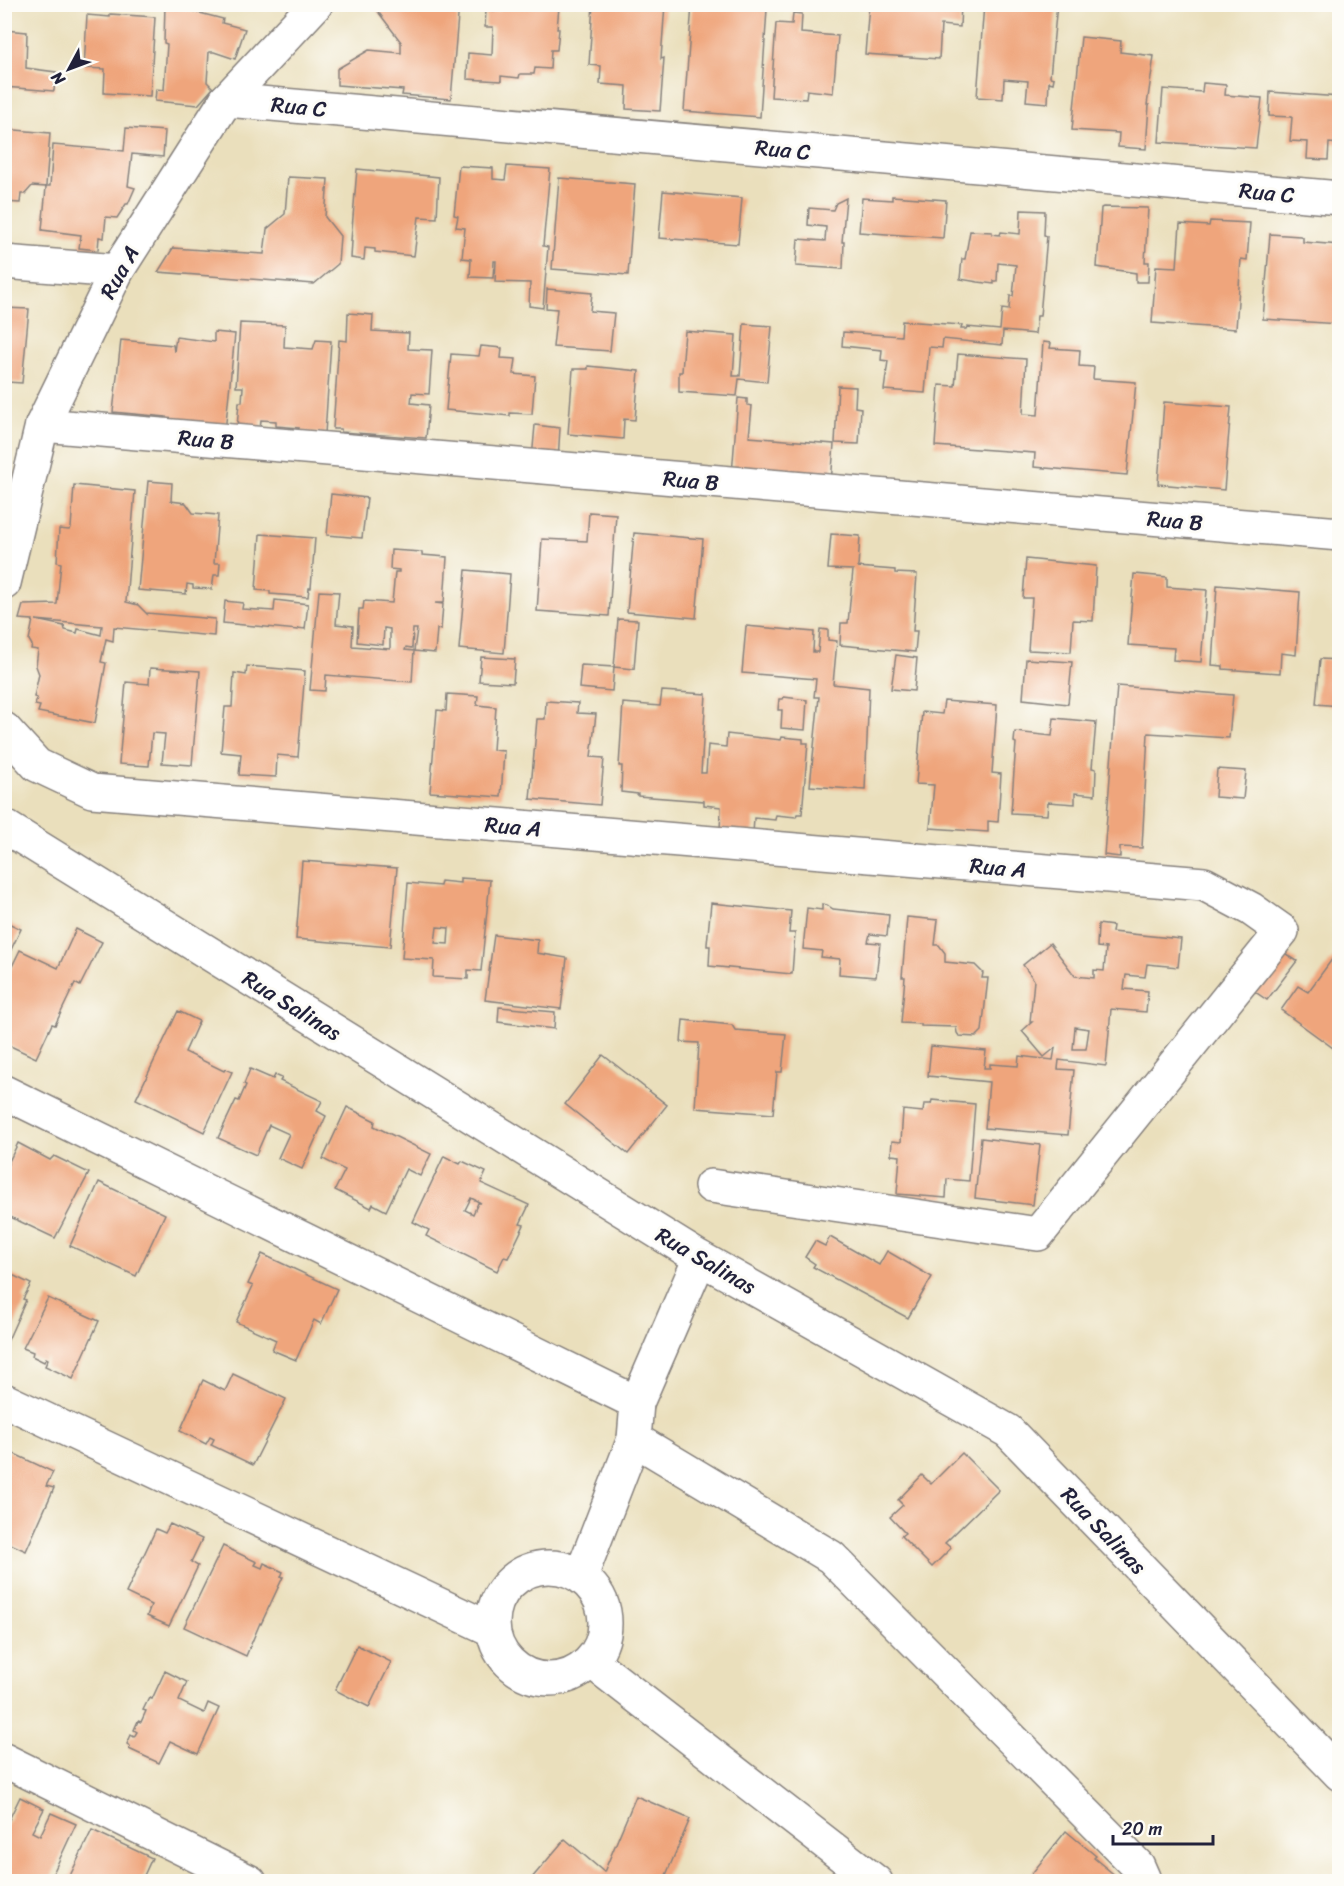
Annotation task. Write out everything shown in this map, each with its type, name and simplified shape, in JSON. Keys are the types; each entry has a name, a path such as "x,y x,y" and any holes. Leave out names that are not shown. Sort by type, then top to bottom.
{"street":[{"name":"Rua A","path":"4,583 42,425 117,271 226,100 316,4"},
{"name":"Rua C","path":"226,100 1340,198"},
{"path":"4,262 117,271"},
{"name":"Rua B","path":"42,425 1340,534"},
{"name":"Rua A","path":"4,729 37,765 92,791 1204,884 1251,909 1282,931 1038,1234 711,1186"},
{"name":"Rua Salinas","path":"4,826 700,1258 1008,1431 1340,1774"},
{"path":"4,1092 637,1403"},
{"path":"581,1576 634,1439 637,1403 700,1258"},
{"path":"4,1400 493,1630"},
{"path":"634,1439 831,1557 1138,1866 1145,1881"},
{"path":"557,1566 581,1576 598,1594 605,1617 603,1640 591,1661 570,1676 545,1679 521,1672 502,1654 493,1630 495,1605 509,1583 531,1569 557,1566"},
{"path":"591,1661 876,1881"},
{"path":"4,1760 250,1881"}],"building":[{"path":"165,4 223,19 222,23 245,29 235,59 209,52 207,82 213,88 198,105 155,101 156,89 164,90 167,44 164,43"},
{"path":"381,4 459,4 451,99 402,95 403,90 337,85 337,69 369,50 401,53 401,42 376,9"},
{"path":"500,4 557,4 559,7 557,29 559,29 557,50 551,50 550,69 535,68 534,74 520,74 519,78 501,76 501,81 467,79 468,53 492,55 493,27 485,27 486,10 500,11"},
{"path":"593,4 665,4 660,111 626,109 627,86 600,84 601,66 589,65"},
{"path":"869,4 961,4 960,27 941,25 939,59 865,54"},
{"path":"984,4 1057,4 1050,77 1054,78 1053,83 1049,82 1048,103 1026,101 1028,81 1004,79 1003,99 977,97"},
{"path":"692,5 767,9 760,117 684,111"},
{"path":"793,13 802,14 801,33 838,36 833,93 807,90 806,99 771,97 776,23 792,24"},
{"path":"110,14 155,17 150,96 104,93 105,69 84,68 87,15 110,17"},
{"path":"4,30 27,32 26,68 56,72 54,91 4,87"},
{"path":"1081,37 1121,41 1120,52 1154,56 1147,105 1149,105 1146,149 1118,147 1119,133 1072,130"},
{"path":"1203,83 1226,85 1225,95 1262,98 1256,148 1159,142 1163,89 1202,92"},
{"path":"1270,92 1340,97 1340,144 1329,143 1328,160 1307,159 1308,142 1290,141 1292,117 1269,116"},
{"path":"126,128 165,131 163,157 132,154 128,186 135,188 128,204 117,218 106,217 104,238 99,237 98,250 79,248 81,235 42,230 46,187 32,186 25,194 21,194 20,203 4,202 4,129 50,133 46,186 50,186 53,145 124,151"},
{"path":"459,166 493,168 493,179 505,180 507,166 550,169 543,246 548,247 543,308 529,306 530,283 495,282 496,261 494,261 493,278 470,277 471,259 462,258 465,228 456,227 458,216 454,215"},
{"path":"357,169 439,177 437,218 419,217 414,256 375,252 375,249 365,248 364,260 351,258"},
{"path":"288,177 328,179 325,217 340,236 338,264 314,284 158,272 173,248 264,254 267,229 285,214"},
{"path":"559,178 635,184 628,275 552,269"},
{"path":"663,191 742,198 738,244 659,238"},
{"path":"892,196 946,200 943,238 859,232 862,198 892,200"},
{"path":"846,198 842,242 844,242 843,269 796,266 798,239 825,241 826,227 808,225 809,208 833,210 836,203"},
{"path":"1101,208 1148,208 1145,262 1149,262 1148,282 1136,282 1136,273 1097,267"},
{"path":"1021,210 1045,211 1044,235 1047,236 1040,316 1037,316 1035,334 1003,331 1002,345 943,339 942,348 929,347 925,393 884,390 888,361 881,360 882,350 842,346 843,332 901,336 902,321 962,325 961,329 967,327 1000,330 1002,309 1009,310 1010,296 1013,296 1016,265 998,263 997,281 994,281 994,284 960,279 962,259 965,259 970,231 992,232 992,234 1000,235 1001,232 1020,234"},
{"path":"1210,221 1250,223 1247,260 1241,259 1236,329 1152,323 1156,266 1177,267 1180,224 1209,226"},
{"path":"1270,234 1300,236 1303,237 1303,242 1340,245 1339,324 1263,319"},
{"path":"547,289 592,293 590,311 614,313 610,351 553,347 557,309 546,308"},
{"path":"4,308 29,309 22,383 7,382 6,388 4,388"},
{"path":"348,313 373,315 372,331 409,333 408,349 432,350 429,394 412,393 411,403 429,405 426,438 341,432 341,429 333,429 339,340 347,341"},
{"path":"240,323 285,325 284,347 313,349 316,340 331,341 325,434 298,432 299,428 276,426 276,421 261,420 260,430 237,428 243,387 236,387"},
{"path":"744,324 772,326 767,382 739,379 737,396 679,392 679,372 682,372 685,331 736,335 733,376 740,376"},
{"path":"214,332 235,334 225,432 165,427 166,417 113,412 121,340 173,345 174,352 176,337 214,342"},
{"path":"1043,342 1051,343 1050,348 1080,350 1079,366 1094,367 1093,379 1136,382 1127,475 1034,467 1035,453 935,446 939,385 955,386 958,354 1026,359 1023,414 1038,415"},
{"path":"481,346 502,348 501,358 516,359 514,374 535,376 532,414 510,413 510,416 446,410 451,354 479,356"},
{"path":"588,366 639,371 635,420 624,419 623,439 568,434 573,369 588,369"},
{"path":"838,386 856,387 855,407 861,408 859,444 835,443"},
{"path":"738,398 747,399 747,405 752,406 749,437 834,444 831,483 732,474"},
{"path":"1164,402 1231,407 1224,490 1158,484"},
{"path":"535,425 560,428 558,461 532,459"},
{"path":"148,481 172,483 171,501 186,503 193,513 218,515 214,563 220,563 219,575 214,575 212,589 193,588 193,585 187,584 186,594 138,590"},
{"path":"74,485 135,491 126,602 138,605 147,614 215,619 214,636 114,627 113,641 106,639 101,662 106,663 95,723 38,712 40,706 35,705 37,698 34,697 39,674 36,666 38,650 31,649 32,645 29,640 33,620 19,619 23,605 57,604 61,563 57,562 59,529 69,530","holes":["36,620 102,626 101,635 78,629 77,633 65,630 64,626"]},
{"path":"331,494 367,498 362,538 327,535"},
{"path":"589,512 616,514 609,616 537,611 542,539 587,541"},
{"path":"634,533 703,539 696,618 627,612"},
{"path":"260,534 315,538 311,588 309,588 308,597 270,594 270,591 256,590"},
{"path":"831,534 860,536 858,567 917,574 913,631 917,631 915,652 840,645 841,623 848,623 853,570 828,569"},
{"path":"391,550 422,552 422,555 447,557 444,603 435,603 443,604 441,630 437,629 435,653 414,651 412,682 326,675 325,691 310,690 319,591 339,592 336,624 353,626 352,646 390,649 390,629 384,628 383,645 357,642 359,609 363,609 364,601 392,603 395,572 399,570 390,569","holes":["413,629 417,629 414,651 405,650 406,647 412,648"]},
{"path":"1026,559 1096,566 1093,621 1073,620 1071,652 1028,650 1032,598 1023,598"},
{"path":"466,570 510,574 504,653 459,649"},
{"path":"1134,574 1167,577 1167,587 1207,590 1201,662 1173,660 1174,648 1128,645"},
{"path":"1217,585 1300,592 1296,655 1281,653 1280,673 1223,669 1223,666 1212,665"},
{"path":"275,600 308,604 305,629 223,623 225,601 243,603 242,609 274,611"},
{"path":"618,619 638,620 634,669 614,667"},
{"path":"746,626 814,632 813,652 818,652 820,629 828,630 828,640 837,641 833,684 869,688 865,790 810,786 819,697 814,697 816,679 742,673"},
{"path":"896,655 917,658 914,691 891,689"},
{"path":"481,657 515,659 513,683 479,681"},
{"path":"1026,659 1072,662 1068,704 1023,699"},
{"path":"1320,659 1340,660 1340,706 1316,704"},
{"path":"581,665 614,667 612,691 579,688"},
{"path":"247,666 305,671 298,757 277,755 276,777 239,775 241,754 221,752 225,707 232,707 234,673 246,675"},
{"path":"150,668 200,671 192,765 162,763 165,734 152,733 149,766 119,764 126,682 149,684"},
{"path":"1117,686 1233,695 1229,738 1148,733 1142,848 1120,847 1120,857 1104,855"},
{"path":"662,691 706,694 701,773 706,773 708,745 726,747 727,734 781,740 782,737 803,739 803,743 808,743 802,814 797,814 796,817 776,815 775,820 754,818 753,834 720,831 721,807 704,805 704,801 638,796 638,794 621,792 622,766 619,766 623,703 660,706"},
{"path":"447,694 478,696 477,705 496,707 493,750 504,751 501,797 430,792 437,710 446,711"},
{"path":"784,697 807,700 805,730 781,728 782,710 778,710 779,699"},
{"path":"546,701 578,703 577,713 596,714 591,757 604,758 600,805 530,799 537,719 545,719"},
{"path":"944,701 997,705 992,773 1001,774 998,822 988,821 988,832 930,828 934,785 916,784 922,712 942,714"},
{"path":"1054,718 1096,722 1092,768 1096,769 1095,795 1075,793 1075,804 1048,802 1047,815 1011,813 1015,732 1052,736"},
{"path":"1217,769 1246,771 1243,799 1215,797"},
{"path":"302,861 397,868 390,947 296,939"},
{"path":"460,878 490,880 481,971 468,970 468,979 433,977 434,960 402,958 408,883 440,886 441,881 460,883","holes":["437,927 449,928 448,944 435,943"]},
{"path":"711,903 791,911 789,933 795,933 792,974 709,966 710,946 707,944"},
{"path":"822,904 833,909 889,915 887,936 870,934 868,942 880,943 876,977 839,974 840,959 821,957 822,951 803,949 807,908 822,910"},
{"path":"907,917 938,920 935,945 939,945 945,953 945,962 975,965 983,973 982,978 988,978 982,1031 976,1037 959,1036 956,1027 901,1023"},
{"path":"4,921 21,929 4,964"},
{"path":"1098,924 1113,926 1112,932 1181,939 1178,967 1147,964 1145,977 1126,975 1124,989 1148,991 1146,1012 1111,1009 1106,1066 1059,1060 1058,1069 1074,1070 1068,1135 985,1128 989,1082 928,1076 931,1046 986,1051 984,1068 990,1068 990,1064 1018,1066 1019,1056 1053,1060 1055,1048 1044,1057 1022,1031 1032,1022 1030,1022 1034,980 1023,965 1050,943 1075,976 1094,978 1094,970 1104,971 1106,948 1097,947","holes":["1075,1027 1089,1029 1086,1049 1073,1049"]},
{"path":"76,929 102,942 80,986 75,983 36,1058 4,1043 4,983 20,950 58,968"},
{"path":"494,935 538,940 537,953 567,958 561,1009 485,1000"},
{"path":"1283,952 1297,961 1267,1000 1254,991"},
{"path":"1333,958 1340,962 1340,1053 1281,1010 1298,986 1308,992"},
{"path":"499,1007 555,1012 554,1029 498,1022"},
{"path":"178,1011 199,1021 185,1052 224,1071 225,1069 232,1072 204,1132 136,1099"},
{"path":"683,1020 732,1025 735,1030 786,1034 782,1072 777,1072 773,1114 695,1108 699,1043 681,1042"},
{"path":"603,1055 667,1105 628,1154 565,1104"},
{"path":"250,1069 273,1079 275,1075 282,1078 280,1081 322,1101 317,1111 326,1116 302,1169 278,1158 289,1134 269,1125 256,1155 218,1138 236,1100 239,1101"},
{"path":"932,1100 975,1104 969,1181 947,1179 946,1198 897,1194 900,1156 891,1155 892,1141 901,1142 903,1110 923,1112 924,1104 931,1104"},
{"path":"347,1107 375,1121 374,1126 431,1154 420,1176 406,1169 386,1211 373,1204 371,1208 335,1190 345,1170 323,1159"},
{"path":"981,1138 1040,1145 1033,1205 975,1198"},
{"path":"18,1143 50,1160 54,1156 89,1173 55,1238 4,1214 4,1172"},
{"path":"444,1156 486,1172 481,1183 529,1205 520,1224 524,1225 508,1258 504,1257 497,1271 426,1236 429,1230 413,1222","holes":["471,1198 481,1203 478,1203 473,1214 465,1210"]},
{"path":"99,1182 165,1214 136,1276 70,1246"},
{"path":"830,1237 879,1265 887,1251 932,1277 908,1318 813,1267 815,1264 805,1257 815,1241 825,1246"},
{"path":"262,1254 337,1289 321,1324 314,1320 296,1360 272,1350 276,1340 236,1322 253,1286 248,1284"},
{"path":"4,1271 31,1284 4,1349"},
{"path":"48,1298 99,1321 73,1379 45,1366 48,1359 46,1358 44,1362 32,1356 33,1352 23,1348"},
{"path":"233,1374 286,1399 253,1465 211,1445 214,1439 210,1437 206,1444 180,1431 203,1380 225,1391"},
{"path":"4,1449 53,1472 46,1486 54,1488 26,1551 4,1541"},
{"path":"962,1453 999,1490 945,1543 951,1548 932,1567 901,1536 905,1533 890,1517 903,1505 898,1500 922,1475 931,1484"},
{"path":"170,1524 202,1539 191,1562 198,1566 169,1626 147,1616 151,1605 126,1593 156,1529 165,1533"},
{"path":"223,1546 257,1562 255,1565 262,1568 264,1563 283,1572 281,1577 283,1577 246,1656 184,1627"},
{"path":"357,1645 391,1662 369,1707 335,1690"},
{"path":"165,1671 187,1682 179,1701 204,1713 208,1703 219,1708 198,1754 170,1741 159,1763 129,1749 130,1746 127,1744 131,1735 134,1737 137,1732 134,1730 146,1711 143,1710 149,1698 152,1699"},
{"path":"636,1796 690,1819 663,1882 534,1882 531,1879 565,1839 604,1872"},
{"path":"20,1797 44,1809 32,1832 40,1836 51,1813 76,1824 49,1882 18,1882 11,1878 9,1882 4,1882 4,1830"},
{"path":"92,1830 152,1858 141,1882 67,1882"},
{"path":"1066,1831 1096,1856 1094,1858 1123,1882 1025,1882"}]}
